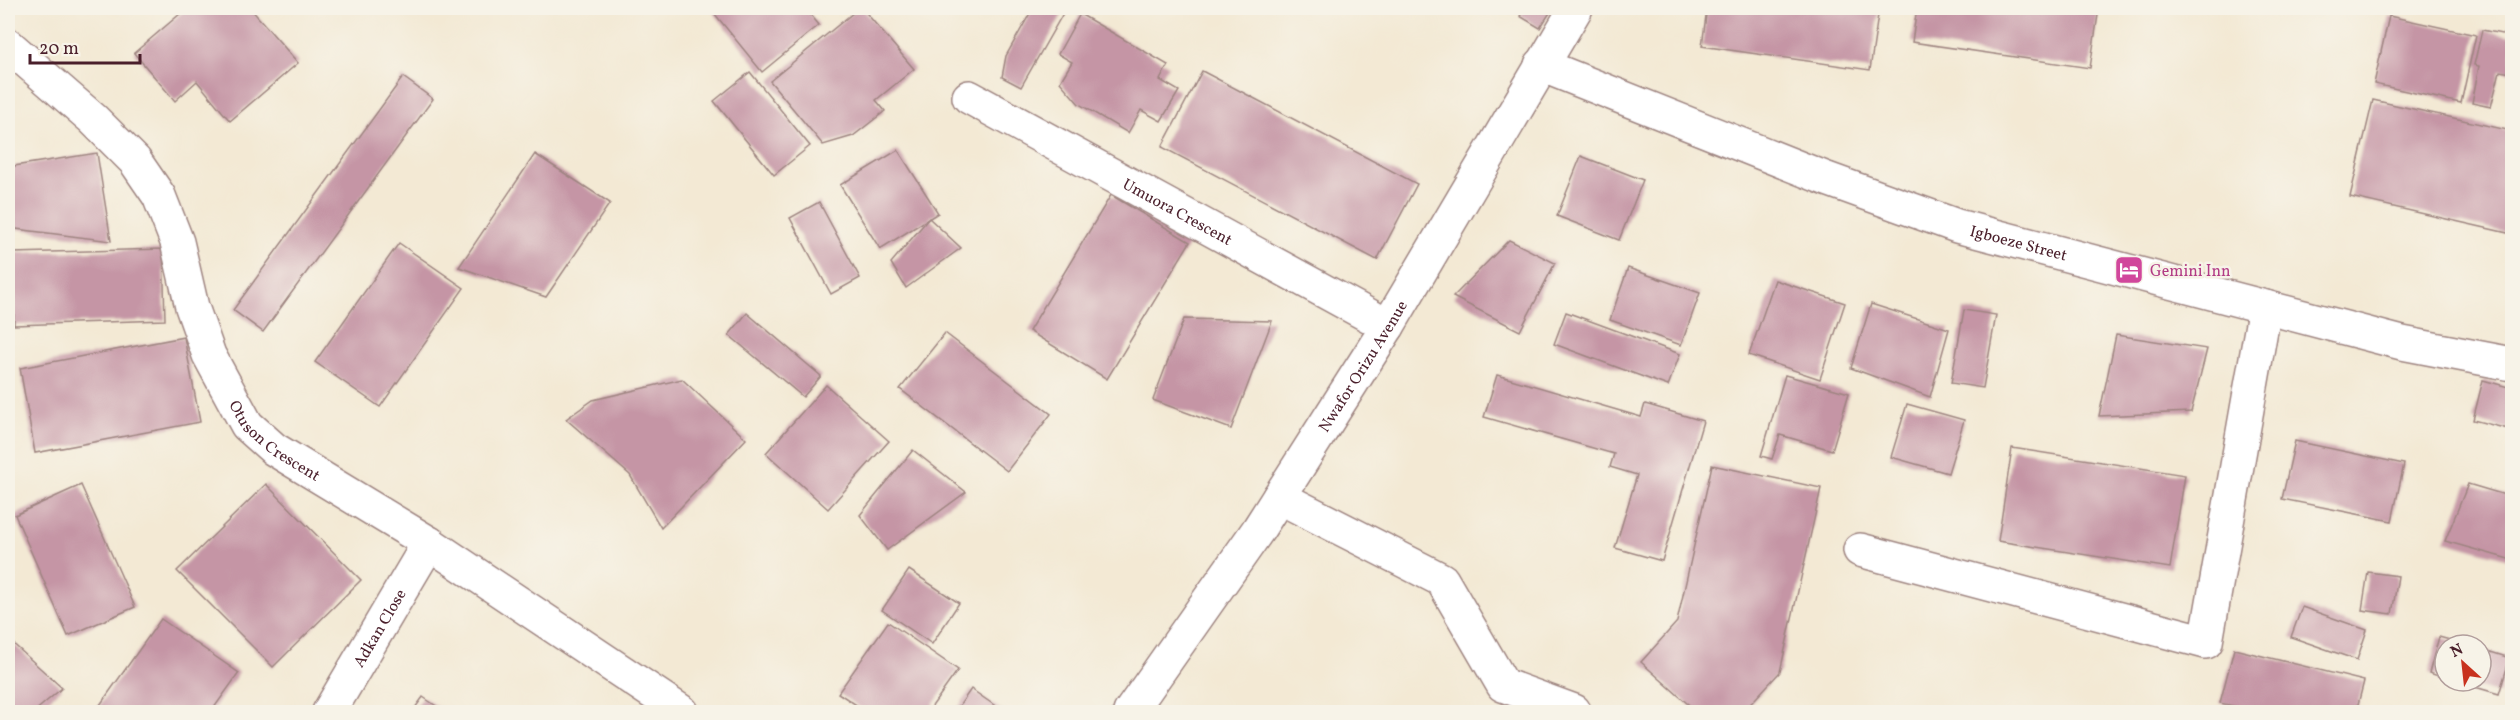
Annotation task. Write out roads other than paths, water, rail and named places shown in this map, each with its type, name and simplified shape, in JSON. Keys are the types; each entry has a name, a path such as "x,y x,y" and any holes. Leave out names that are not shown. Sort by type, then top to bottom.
{"street":[{"name":"Nwafor Orizu Avenue","path":"1130,712 1279,497 1388,326 1576,8"},
{"name":"Otuson Crescent","path":"8,45 93,118 135,161 159,196 177,242 192,307 209,355 247,425 274,449 429,543 682,712"},
{"name":"Igboeze Street","path":"1541,65 1827,179 1957,226 2402,343 2512,364"},
{"name":"Umuora Crescent","path":"969,97 1388,326"},
{"path":"1860,550 2206,642 2265,308"},
{"path":"1279,497 1442,580 1503,685 1574,711"},
{"name":"Adkan Close","path":"329,712 429,543"}],"place":[{"name":"Gemini Inn","path":"2129,270"}]}
